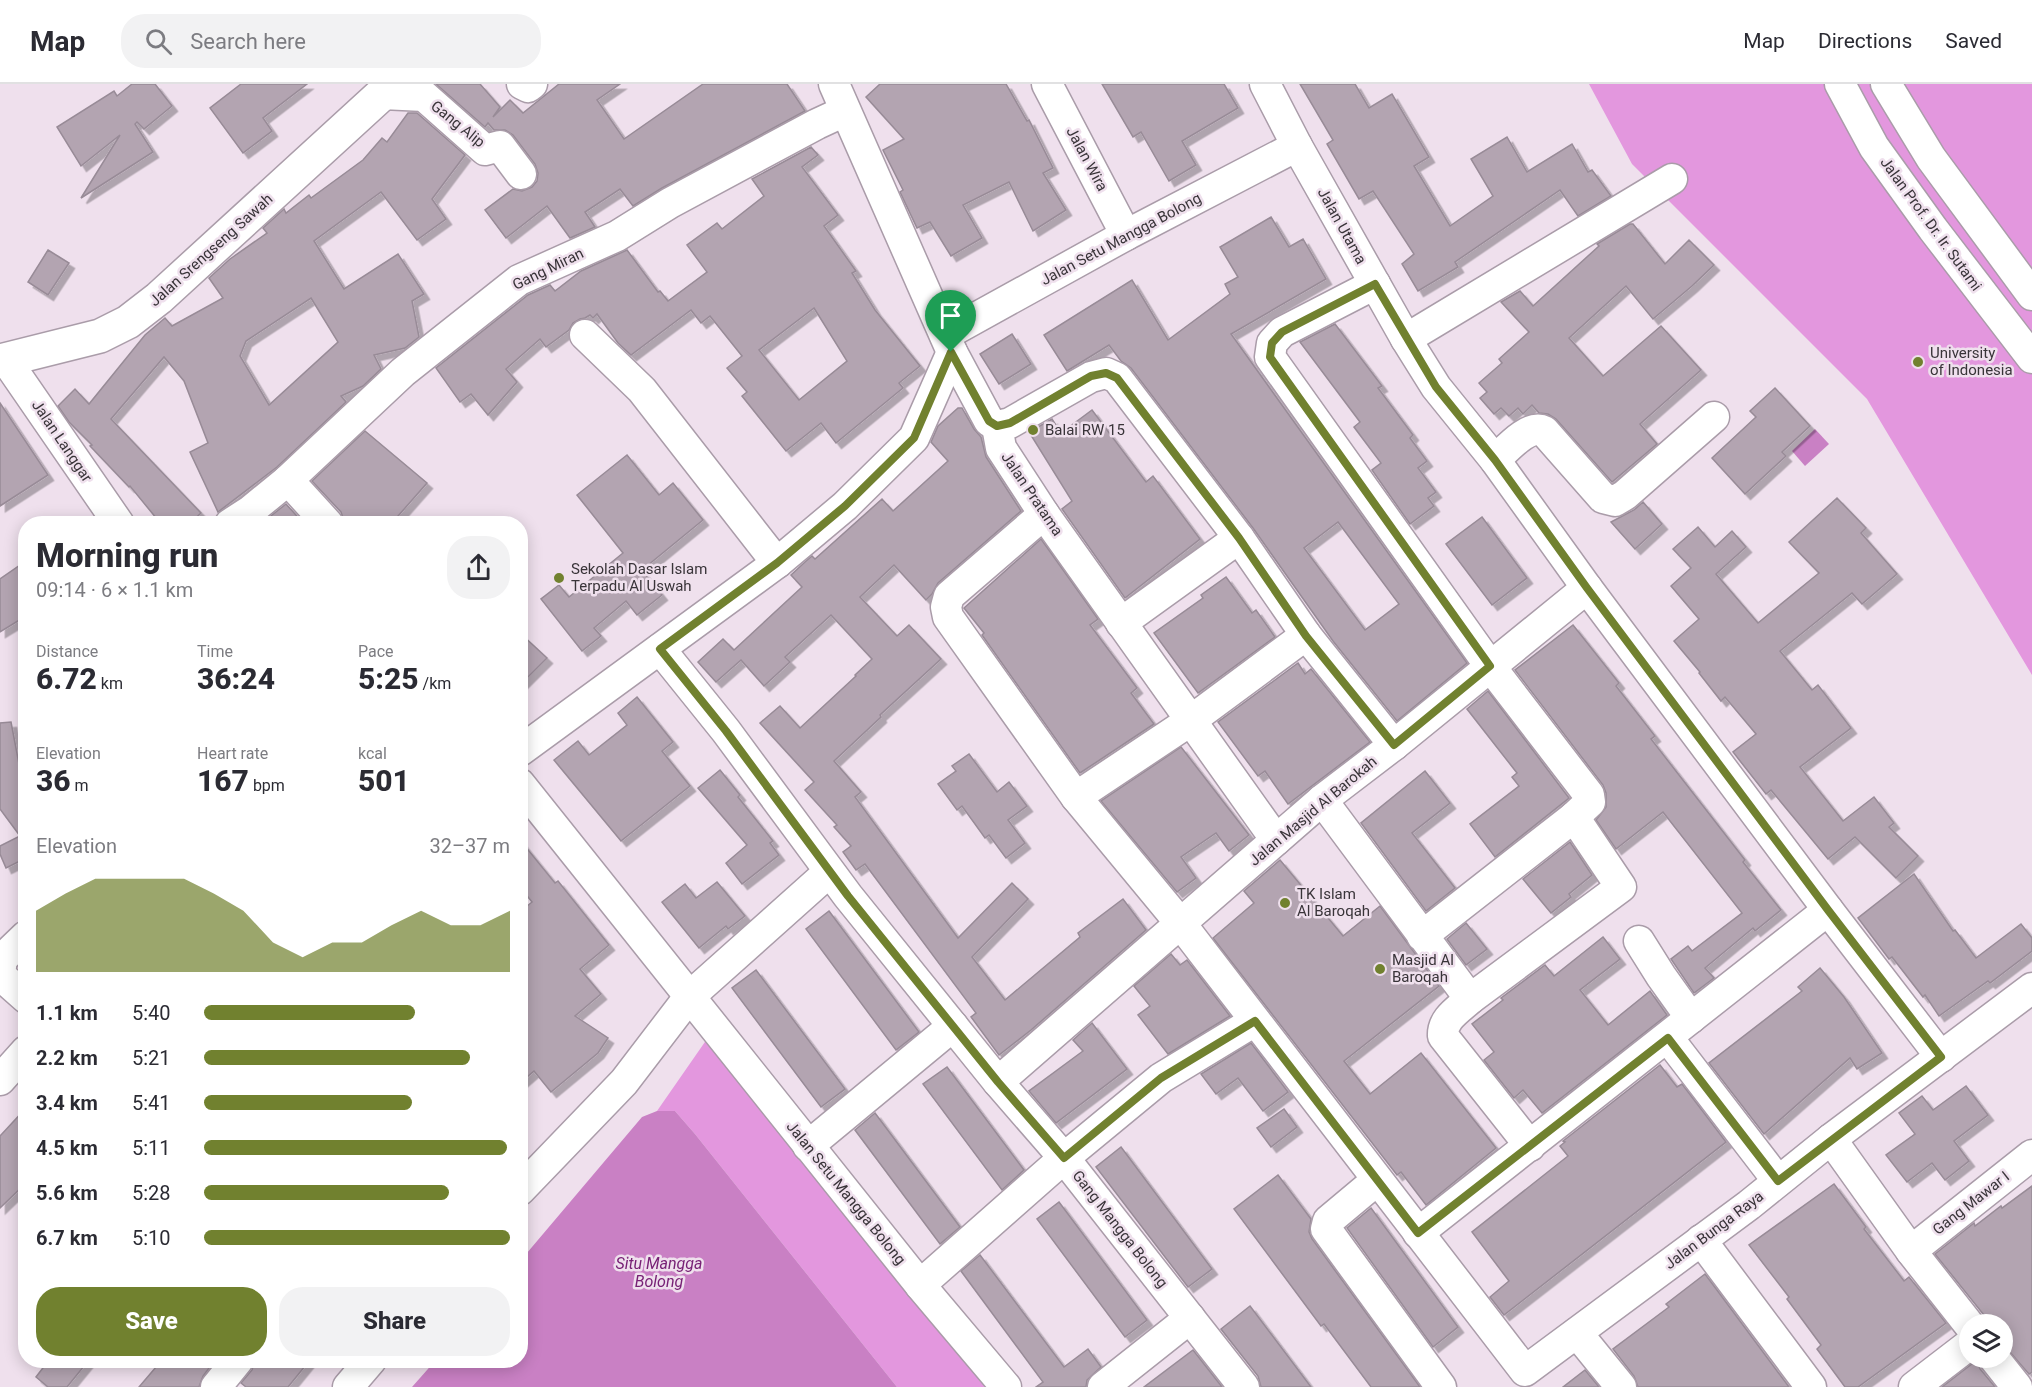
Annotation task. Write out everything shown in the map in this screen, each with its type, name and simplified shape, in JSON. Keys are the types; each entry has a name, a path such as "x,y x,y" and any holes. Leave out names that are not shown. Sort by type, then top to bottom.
{"street":[{"path":"522,84 528,87 532,84"},
{"name":"Jalan Wira","path":"1047,84 1126,235"},
{"name":"Jalan Utama","path":"1265,84 1297,146 1406,339 1436,387 1495,460 1587,588 1941,1057"},
{"name":"Jalan Prof. Dr. Ir. Sutami","path":"1840,84 1874,147 1933,229 2032,358"},
{"path":"1886,84 1931,158 2032,295"},
{"name":"Gang Alip","path":"386,89 424,96 485,150 500,146 521,174"},
{"name":"Jalan Srengseng Sawah","path":"3,360 100,336 128,322 159,298 386,89"},
{"name":"Jalan Pratama","path":"840,98 948,344 989,421 997,426 1001,448 1044,514 1276,840"},
{"name":"Gang Miran","path":"288,480 403,372 519,280 617,236 670,203 817,124 840,98"},
{"name":"Jalan Setu Mangga Bolong","path":"948,344 1126,235 1297,146"},
{"path":"1406,339 1672,178"},
{"path":"1375,284 1282,332 1272,343 1270,357 1490,666 1589,795 1590,802 1422,936"},
{"path":"585,335 642,390 777,563"},
{"path":"528,739 660,649 777,563 845,506 914,438 948,344"},
{"name":"Jalan Langgar","path":"3,360 113,516"},
{"path":"997,426 1010,423 1091,376 1106,373 1117,378 1239,538 1306,636 1394,745"},
{"path":"1495,460 1530,430 1538,428 1544,431 1603,498 1615,501 1625,495 1714,417"},
{"path":"243,516 288,480 321,516"},
{"path":"1044,514 950,596 946,606 948,617 1076,797 1180,924 1418,1233 1828,910"},
{"path":"1121,623 1239,538"},
{"name":"Jalan Masjid Al Barokah","path":"998,1082 1322,800 1394,745 1587,588"},
{"path":"1076,797 1190,721 1306,636"},
{"name":"Gang Mangga Bolong","path":"660,649 726,731 829,872 998,1082 1064,1158 1244,1387"},
{"name":"Jalan Setu Mangga Bolong","path":"528,794 920,1285 1006,1387"},
{"path":"1322,800 1470,999"},
{"path":"1530,1146 1443,1036 1443,1027 1470,999 1622,887 1574,817"},
{"path":"528,1182 624,1082 689,997 829,872"},
{"path":"1639,941 1691,1018"},
{"path":"18,944 2,959 0,975 18,991"},
{"name":"Jalan Bunga Raya","path":"1418,1233 1524,1371 1749,1205 1831,1139 2032,988"},
{"path":"920,1285 1064,1158 1161,1078 1255,1021"},
{"path":"808,1146 953,1026"},
{"path":"1668,1038 1778,1181"},
{"path":"0,1080 18,1061"},
{"path":"1831,1139 1911,1251 1961,1314"},
{"name":"Gang Mawar I","path":"1911,1251 2032,1155"},
{"path":"1377,1180 1328,1221 1326,1229 1441,1387"},
{"path":"1701,1240 1811,1387"},
{"path":"1103,1387 1190,1318"},
{"path":"1577,1333 1621,1387"},
{"path":"1914,1387 1959,1352"},
{"path":"216,1387 231,1368"},
{"path":"348,1387 364,1368"},
{"path":"2002,1368 2017,1387"}],"shaded area":[{"name":"University of Indonesia","path":"1589,84 2032,84 2032,675 1867,399 1632,164"},
{"path":"707,1039 985,1387 897,1387 675,1111 657,1111"}],"water":[{"path":"1815,429 1829,444 1805,466 1792,451"},
{"name":"Situ Mangga Bolong","path":"657,1111 675,1111 897,1387 412,1387 429,1368 528,1368 528,1252 642,1117"}],"building":[{"path":"132,84 155,84 172,106 144,129 137,122 135,124 153,152 81,198 120,135 81,166 57,127 114,91 117,96"},
{"path":"241,84 307,84 263,118 272,131 243,153 210,108"},
{"path":"436,84 480,84 500,107 493,117 510,100 523,113 559,84 620,84 597,100 624,139 703,84 787,84 805,111 633,206 620,189 585,212 595,227 570,238 547,206 506,238 485,210 513,189 522,191 532,187 537,181 538,173 535,164 513,135 505,130 494,130 488,123 485,127"},
{"path":"880,84 1006,84 1027,121 1029,120 1053,168 1043,173 1066,210 1033,231 1009,182 963,205 982,238 951,256 930,222 917,228 900,192 903,190 883,150 904,139 866,97"},
{"path":"1102,84 1224,84 1238,108 1182,141 1196,165 1169,181 1141,132 1133,137"},
{"path":"1300,84 1355,84 1369,108 1392,94 1429,157 1414,166 1450,226 1493,196 1471,159 1507,137 1527,172 1572,144 1588,172 1592,170 1611,196 1578,216 1560,190 1455,262 1458,267 1418,291 1402,264 1414,254 1373,191 1359,199 1327,144 1333,140"},
{"path":"408,113 417,113 465,155 432,199 446,219 417,240 381,192 314,241 344,289 398,254 424,294 412,301 419,337 405,348 374,355 381,369 363,386 341,396 346,402 277,467 218,512 190,452 208,443 184,381 164,357 111,419 201,513 198,516 154,516 130,486 90,446 92,445 69,422 58,406 75,389 89,404 145,335 165,318 172,326 223,298 209,278 230,259 267,233 263,228 284,209 286,213 309,195 311,198 363,160 382,138 387,142","holes":["311,298 338,342 269,405 240,356 246,341"]},
{"path":"811,147 818,155 802,167 838,215 824,226 856,271 852,273 875,310 920,366 899,383 903,388 836,443 821,423 786,451 742,396 747,392 727,368 742,356 710,316 701,323 691,310 631,355 618,343 597,314 593,318 590,315 573,323 569,330 546,347 540,339 506,369 517,382 488,415 471,394 460,402 436,368 528,295 550,285 555,291 581,271 627,250 658,292 660,291 668,301 707,272 687,245 717,223 722,229 764,196 752,179","holes":["814,308 847,361 799,400 759,350"]},
{"path":"1271,217 1289,247 1303,239 1326,279 1231,334 1467,663 1397,721 1333,641 1253,528 1131,368 1121,361 1109,345 1067,371 1044,335 1132,280 1168,340 1230,294 1225,284 1238,277 1220,247","holes":["1338,522 1399,604 1365,630 1304,548"]},
{"path":"1633,224 1665,264 1689,240 1714,265 1653,319 1626,286 1569,338 1603,376 1661,326 1701,370 1640,424 1657,444 1612,482 1556,419 1548,414 1539,413 1532,405 1523,414 1518,408 1509,416 1501,408 1494,414 1480,398 1487,392 1479,383 1502,363 1499,359 1529,332 1501,302 1520,291 1533,306 1599,246 1597,244"},
{"path":"48,250 69,263 48,295 28,282"},
{"path":"1335,324 1382,386 1378,388 1413,435 1410,438 1427,461 1418,468 1436,492 1428,498 1434,506 1410,524 1372,470 1381,463 1354,427 1360,422 1300,342"},
{"path":"1012,334 1031,364 999,384 980,354"},
{"path":"1775,388 1810,426 1782,452 1786,456 1745,494 1712,458 1756,417 1750,411"},
{"path":"0,403 48,475 0,506"},
{"path":"958,408 962,408 981,437 986,457 1021,511 938,583 926,600 894,565 860,597 897,636 909,625 941,659 834,761 861,792 855,797 958,938 1012,883 1028,899 972,957 1005,1000 1080,937 1078,933 1123,899 1146,930 999,1055 971,1017 976,1013 865,864 856,870 843,852 851,846 834,827 837,825 805,790 814,782 760,723 780,706 800,728 872,659 831,615 785,657 790,662 764,686 741,660 716,682 698,662 723,639 734,650 802,587 791,575 805,562 812,556 815,559 882,499 893,511 948,461 931,442 938,426"},
{"path":"1092,410 1146,482 1153,476 1200,539 1125,598 1062,509 1072,501 1029,432 1052,419 1061,433"},
{"path":"365,431 427,483 398,516 342,516 312,481"},
{"path":"627,455 659,495 673,483 703,520 642,570 662,595 637,615 626,601 594,628 601,636 582,651 541,599 559,585 569,597 623,553 577,495"},
{"path":"1837,498 1866,528 1861,533 1897,574 1862,604 1852,593 1780,651 1812,690 1818,685 1851,728 1800,767 1843,821 1874,797 1894,823 1889,827 1918,856 1896,878 1855,837 1828,859 1771,790 1766,794 1733,752 1756,734 1725,697 1721,701 1674,641 1699,619 1671,586 1691,568 1673,549 1698,527 1715,547 1732,531 1746,547 1716,574 1758,623 1819,573 1789,542"},
{"path":"1643,502 1662,524 1635,549 1611,522 1634,510"},
{"path":"286,504 297,516 271,516"},
{"path":"1482,517 1527,578 1492,605 1446,544"},
{"path":"1041,539 1098,619 1090,625 1137,688 1131,693 1154,724 1080,773 982,635 984,633 964,608"},
{"path":"18,567 18,621 0,632 0,579"},
{"path":"1226,577 1252,613 1256,610 1275,637 1198,693 1154,633 1203,598 1201,595"},
{"path":"1573,625 1619,683 1616,686 1655,736 1651,739 1781,910 1755,931 1753,928 1705,968 1714,978 1694,993 1671,959 1688,946 1692,951 1742,913 1663,812 1616,849 1596,820 1606,807 1606,793 1603,785 1515,670"},
{"path":"528,640 547,658 528,677"},
{"path":"1298,663 1305,674 1311,669 1370,742 1288,804 1265,771 1258,776 1218,722"},
{"path":"1488,691 1569,798 1495,857 1470,824 1519,786 1512,777 1517,773 1467,709"},
{"path":"637,697 673,742 662,751 690,786 621,841 554,760 578,741 589,755 627,725 618,713"},
{"path":"11,722 18,759 18,833 0,809 0,723"},
{"path":"1181,747 1249,835 1229,851 1216,833 1181,857 1196,878 1177,892 1101,801"},
{"path":"969,754 997,792 1009,782 1027,806 1008,820 1025,843 1006,858 989,835 985,838 962,806 957,810 938,784 956,771 952,766"},
{"path":"720,770 773,841 770,843 779,855 742,884 726,863 747,845 698,788"},
{"path":"1425,771 1450,803 1412,833 1455,888 1426,911 1361,823"},
{"path":"18,837 18,862 6,868 0,854 0,846"},
{"path":"1570,842 1592,875 1569,894 1571,897 1551,913 1523,879"},
{"path":"528,850 555,883 558,881 609,945 580,969 601,994 575,1016 608,1038 598,1053 551,1092 534,1071 528,1076 528,905 532,902 528,897"},
{"path":"1280,860 1343,936 1380,906 1439,986 1344,1061 1370,1094 1421,1053 1496,1148 1426,1205 1401,1172 1397,1175 1213,938 1254,903 1244,891"},
{"path":"1914,874 1953,931 1955,930 1976,958 2021,924 2032,938 2032,951 1990,983 1988,981 1939,1016 1925,995 1923,997 1892,957 1889,959 1858,918"},
{"path":"717,882 745,916 728,929 726,926 699,948 662,902 685,884 696,898"},
{"path":"829,911 919,1032 896,1050 806,929"},
{"path":"1466,923 1487,949 1466,965 1447,939"},
{"path":"1603,937 1620,959 1580,990 1608,1025 1650,991 1667,1015 1542,1113 1523,1090 1514,1098 1484,1060 1494,1052 1472,1024 1503,1000 1501,998 1545,965 1554,976"},
{"path":"1171,954 1180,965 1187,960 1230,1016 1168,1054 1138,1015 1150,1006 1134,986"},
{"path":"1820,968 1844,997 1882,1053 1857,1069 1850,1058 1764,1134 1709,1063 1802,991 1798,987"},
{"path":"756,970 845,1089 821,1107 732,988"},
{"path":"1092,1023 1127,1069 1056,1123 1029,1091 1083,1051 1073,1040"},
{"path":"1251,1043 1288,1092 1263,1111 1238,1078 1216,1094 1201,1074"},
{"path":"1660,1065 1677,1087 1682,1084 1726,1142 1504,1315 1490,1297 1509,1281 1472,1232 1568,1156 1560,1146 1565,1142 1563,1141"},
{"path":"947,1067 1024,1170 1002,1190 923,1084"},
{"path":"1966,1086 1988,1115 1954,1141 1969,1161 1945,1180 1932,1163 1907,1182 1886,1155 1915,1134 1899,1113 1922,1096 1933,1110"},
{"path":"1284,1109 1297,1127 1271,1147 1257,1128"},
{"path":"875,1113 960,1227 940,1244 855,1130"},
{"path":"18,1117 18,1191 0,1208 0,1136"},
{"path":"1121,1147 1212,1269 1188,1287 1096,1167"},
{"path":"1278,1175 1311,1219 1309,1232 1312,1239 1420,1387 1371,1387 1324,1324 1321,1326 1234,1209"},
{"path":"1834,1184 1866,1227 1864,1229 1904,1281 1909,1277 1946,1323 1858,1387 1845,1387 1817,1349 1821,1345 1787,1299 1789,1297 1749,1245"},
{"path":"2032,1186 2032,1372 2029,1374 2013,1356 2013,1314 1983,1314 1935,1254 1974,1223 1975,1226 2001,1206 2002,1208"},
{"path":"1059,1202 1147,1320 1125,1337 1037,1219"},
{"path":"1371,1208 1458,1327 1433,1347 1347,1228"},
{"path":"980,1255 1064,1367 1088,1349 1101,1367 1087,1380 1086,1387 1036,1387 1043,1382 961,1271"},
{"path":"1705,1274 1789,1387 1638,1387 1634,1376 1613,1349 1669,1307 1666,1304"},
{"path":"1250,1306 1311,1387 1261,1387 1258,1376 1221,1329"},
{"path":"1193,1350 1222,1387 1144,1387"},
{"path":"43,1368 82,1368 67,1387 48,1387 36,1377"},
{"path":"155,1368 209,1368 199,1387 139,1387"},
{"path":"253,1368 303,1368 288,1387 246,1387 241,1383"},
{"path":"1967,1368 1980,1368 1995,1387 1942,1387"},
{"path":"1585,1370 1599,1387 1563,1387"}],"place":[{"name":"University of Indonesia","path":"1918,362"},
{"name":"Balai RW 15","path":"1033,430"},
{"name":"Sekolah Dasar Islam Terpadu Al Uswah","path":"559,578"},
{"name":"TK Islam Al Baroqah","path":"1285,903"},
{"name":"Masjid Al Baroqah","path":"1380,969"}],"route":[{"path":"1375,284 1436,387 1495,460 1587,588 1941,1057 1778,1181 1668,1038 1418,1233 1255,1021 1161,1078 1064,1158 998,1082 848,896 726,731 660,649 777,563 845,506 914,438 951,352 989,421 997,426 1010,423 1091,376 1106,373 1117,378 1239,538 1306,636 1394,745 1490,666 1270,357 1272,343 1282,332 1375,284"}]}
